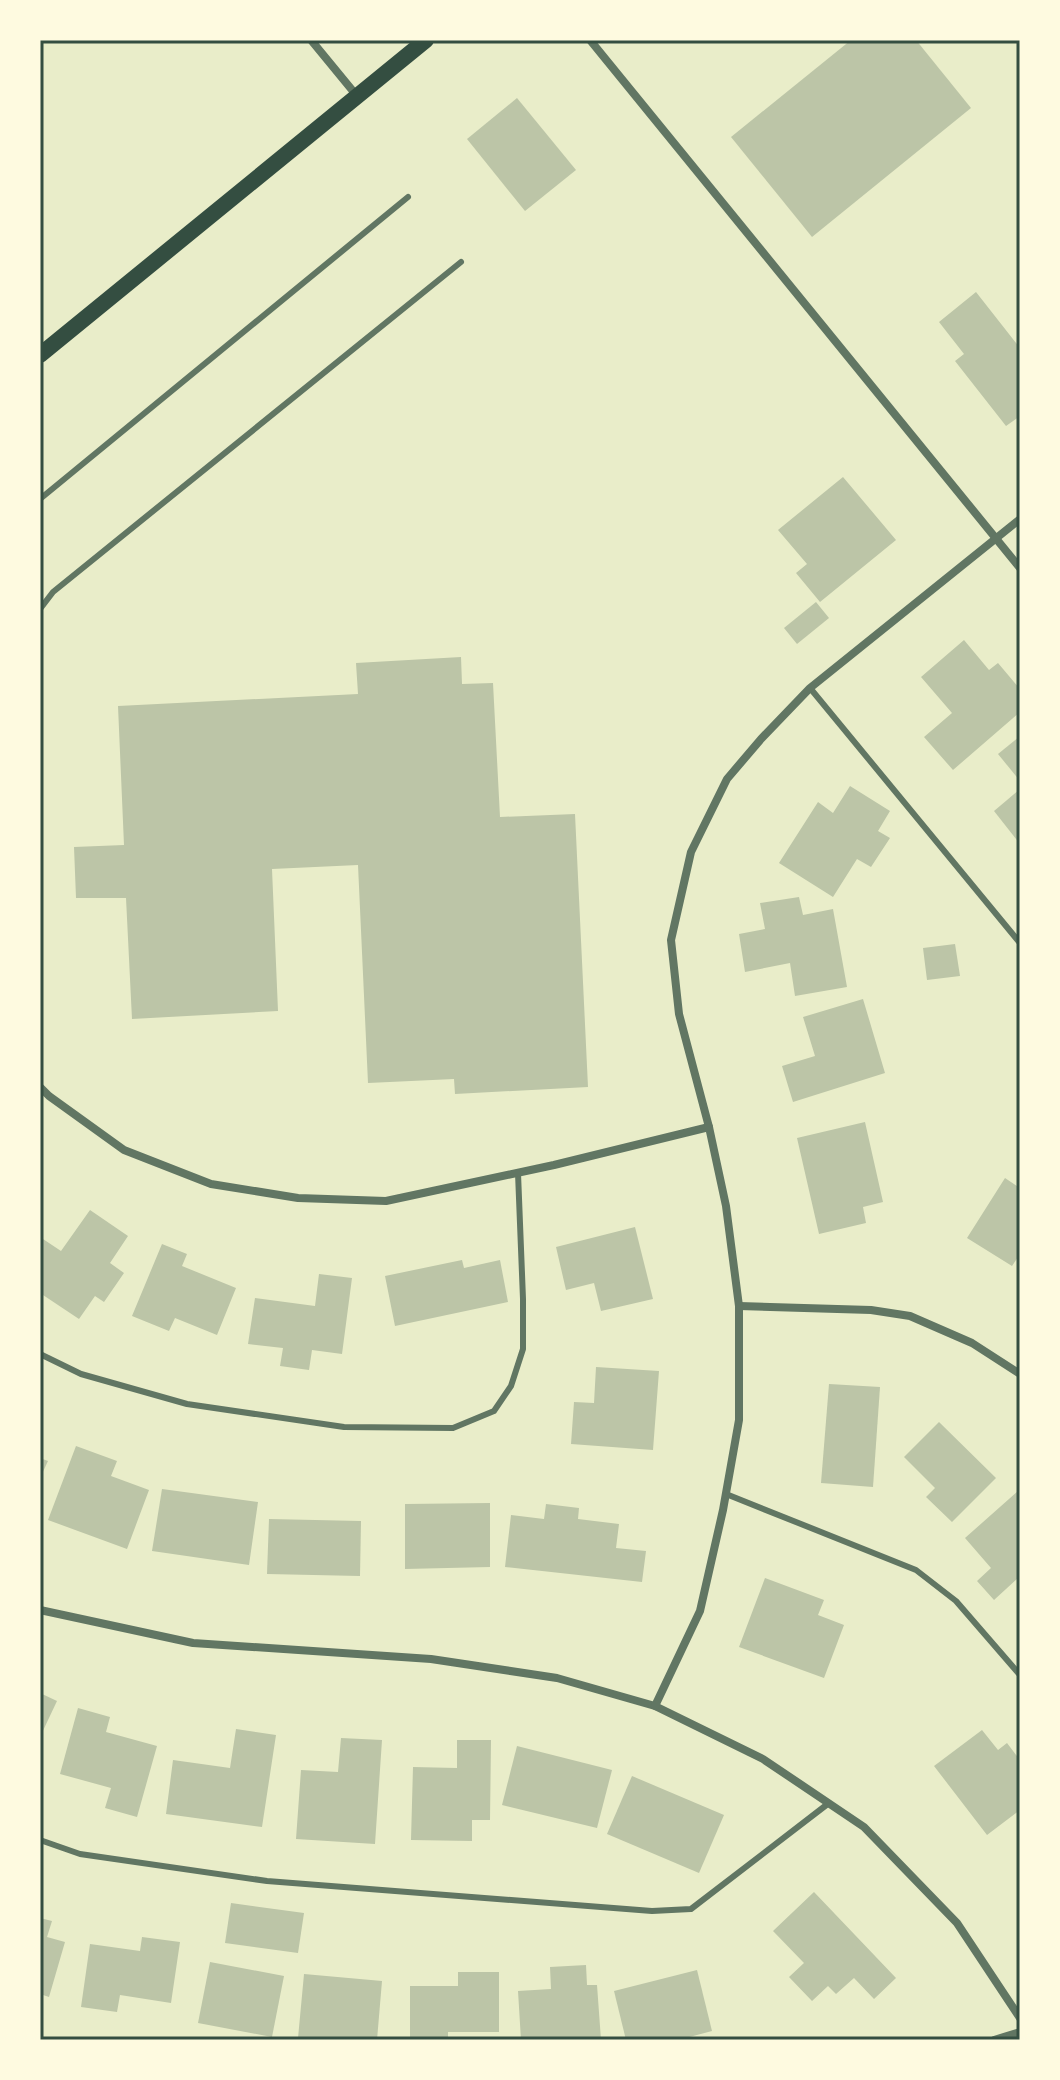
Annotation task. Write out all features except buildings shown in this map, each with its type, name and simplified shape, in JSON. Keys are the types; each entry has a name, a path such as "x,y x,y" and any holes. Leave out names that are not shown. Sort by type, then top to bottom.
{"main road":[{"path":"40,355 426,40"}],"street":[{"path":"311,40 357,96"},
{"path":"590,40 1020,568"},
{"path":"655,1706 700,1611 739,1420 739,1306 726,1206 679,1014 671,940 691,852 727,779 810,688 1020,519"},
{"path":"40,1087 124,1150 211,1184 298,1198 386,1201 709,1127"},
{"path":"739,1306 871,1310 910,1316 972,1343 1020,1374"},
{"path":"40,1610 193,1643 431,1659 525,1673 557,1678 655,1706 763,1759 864,1827 957,1923 1020,2018"},
{"path":"994,2040 1020,2032"}],"lane":[{"path":"40,499 408,197"},
{"path":"40,609 53,592 461,262"},
{"path":"810,688 1020,943"},
{"path":"40,1354 81,1374 187,1404 344,1427 453,1428 494,1411 511,1386 523,1349 518,1173"},
{"path":"726,1494 916,1570 956,1601 1020,1675"},
{"path":"40,1840 80,1854 267,1881 652,1911 691,1909 829,1803"}]}
